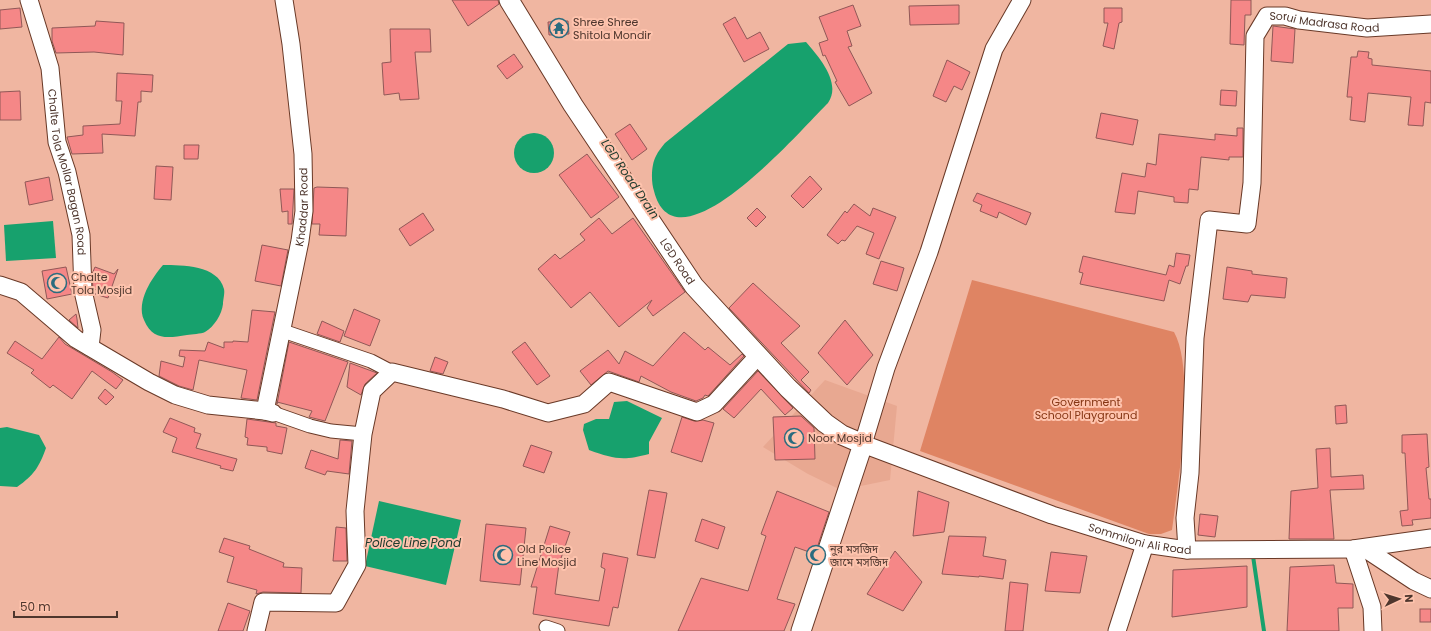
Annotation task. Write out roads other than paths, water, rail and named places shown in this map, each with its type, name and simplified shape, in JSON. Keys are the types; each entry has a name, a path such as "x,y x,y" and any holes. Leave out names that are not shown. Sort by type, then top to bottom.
{"main road":[{"name":"LGD Road","path":"509,0 573,105 694,286 788,388 825,423 842,435 863,444"},
{"path":"801,631 863,444"}],"street":[{"name":"Chalte Tola Mollar Bagan Road","path":"28,0 50,68 57,142 67,172 81,235 83,291 92,330 90,347"},
{"name":"Khaddar Road","path":"269,412 300,241 304,211 303,154 291,44 284,0"},
{"path":"863,444 886,368 929,252 994,49 1022,0"},
{"name":"Sorui Madrasa Road","path":"1187,550 1185,518 1190,473 1195,338 1209,220 1247,224 1252,183 1255,36 1267,16 1285,16 1299,20 1367,28 1431,24"},
{"path":"1,289 21,292 76,339 149,382 175,395 208,405 269,412 310,426 331,431 363,434"},
{"path":"283,331 371,361 392,372 503,399 548,412 584,404 609,382 697,412 714,404 758,356"},
{"path":"256,631 263,602 336,603 357,564 355,511 363,434 372,391 392,372"},
{"name":"Sommiloni Ali Road","path":"863,444 1052,515 1145,544 1187,550 1359,549 1431,538"},
{"path":"1117,631 1145,544"},
{"path":"1359,549 1431,590"},
{"path":"1359,549 1372,607 1373,631"}],"water":[{"path":"806,42 817,55 831,79 832,95 828,103 794,139 740,188 712,207 687,217 667,213 654,191 652,178 654,160 665,143 788,44"},
{"path":"530,133 538,133 545,136 551,142 554,153 551,164 545,170 538,173 530,173 523,170 517,164 514,157 514,149 517,142 523,136"},
{"path":"53,221 56,258 6,261 4,225"},
{"path":"163,265 180,265 198,268 215,275 220,281 224,289 222,308 214,324 205,332 199,334 167,337 157,335 148,327 142,313 142,305 146,290 154,276"},
{"path":"627,401 662,418 649,442 649,454 632,458 619,458 589,450 583,430 584,424 596,419 609,419 614,402"},
{"path":"7,427 39,435 46,448 35,470 28,479 17,487 0,486 0,428"},
{"name":"Police Line Pond","path":"379,501 461,520 446,585 365,566"}],"waterway":[{"path":"1253,556 1264,631"}],"place":[{"name":"Shree Shree Shitola Mondir","path":"559,28"},
{"name":"Chalte Tola Mosjid","path":"57,283"},
{"name":"Noor Mosjid","path":"794,438"},
{"name":"Old Police Line Mosjid","path":"503,555"},
{"name":"নুর মসজিদ জামে মসজিদ","path":"816,555"}],"water label":[{"name":"LGD Road Drain","path":"630,179"}],"park label":[{"name":"Government School Playground","path":"1086,408"}]}
